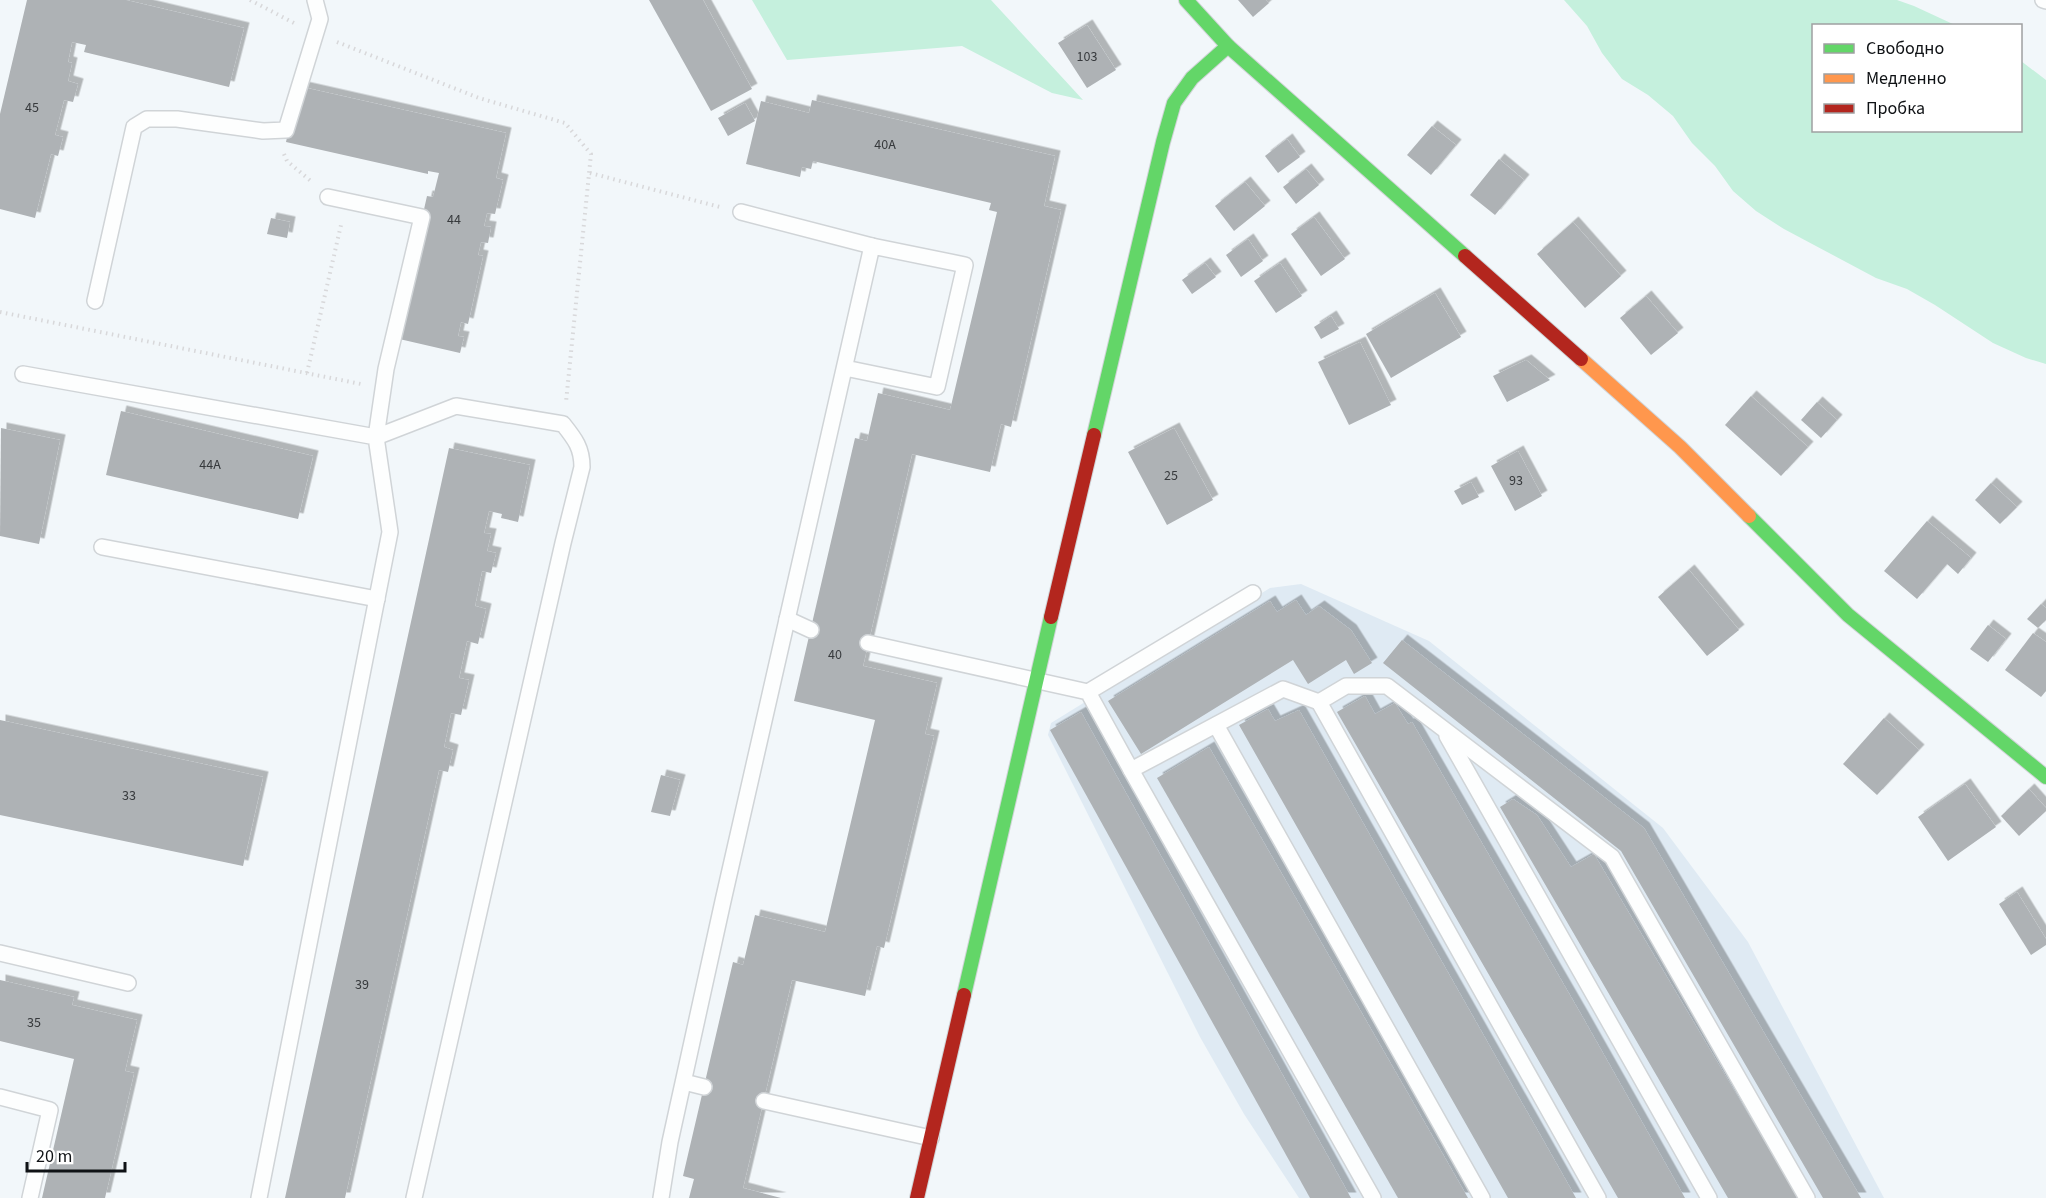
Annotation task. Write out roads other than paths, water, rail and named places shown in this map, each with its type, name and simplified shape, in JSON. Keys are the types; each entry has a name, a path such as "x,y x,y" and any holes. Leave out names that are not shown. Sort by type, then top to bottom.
{"street":[{"path":"1186,0 1228,46 1680,447 1848,615 2046,777"},
{"path":"917,1198 1162,142 1174,104 1192,78 1228,46"}],"lane":[{"path":"95,301 134,127 147,118 177,118 263,132 286,130 320,19 315,0"},
{"path":"259,1198 390,532 376,437 382,388 422,217 328,197"},
{"path":"741,212 872,246 965,265 937,387 845,368"},
{"path":"661,1198 670,1142 872,246"},
{"path":"23,374 376,437 456,406 563,424 579,444 582,468 557,567 414,1198"},
{"path":"102,547 377,599"},
{"path":"868,643 1088,692 1253,593"},
{"path":"787,619 811,630"},
{"path":"1319,702 1346,686 1387,686 1612,857 1808,1198"},
{"path":"1131,770 1283,689 1319,702 1598,1198"},
{"path":"1088,692 1373,1198"},
{"path":"1216,725 1482,1198"},
{"path":"1443,729 1709,1198"},
{"path":"0,953 128,983"},
{"path":"684,1082 704,1087"},
{"path":"0,1097 50,1110 30,1198"},
{"path":"764,1101 931,1138"}]}
